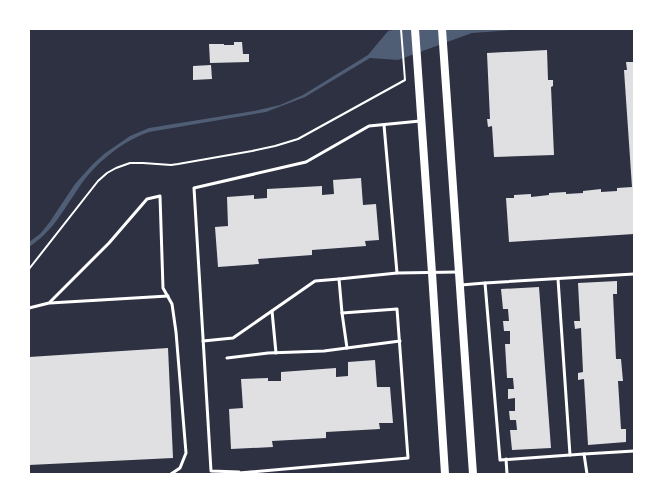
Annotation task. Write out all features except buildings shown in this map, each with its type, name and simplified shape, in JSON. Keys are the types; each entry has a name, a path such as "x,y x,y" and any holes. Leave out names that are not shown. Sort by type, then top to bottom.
{"main road":[{"path":"415,29 445,474"},
{"path":"442,29 473,474"}],"lane":[{"path":"342,313 397,309 408,458 239,473 211,471 194,188 306,162 369,126 422,121"},
{"path":"384,125 396,273"},
{"path":"49,303 109,243 147,199 160,196 163,288 172,304 176,332 186,453 180,468 171,474"},
{"path":"203,341 233,338 315,281 396,273 458,272"},
{"path":"459,285 634,274"},
{"path":"339,279 347,348"},
{"path":"558,279 570,455"},
{"path":"485,284 500,460 634,451"},
{"path":"29,308 49,303 168,296"},
{"path":"272,311 276,353"},
{"path":"227,358 276,353 324,351 400,341"},
{"path":"584,454 587,474"},
{"path":"506,459 506,474"}],"path":[{"path":"29,269 98,181 116,168 130,163 178,164 252,151 290,141 317,129 405,80 401,29"}],"water":[{"path":"397,29 525,29 472,33 398,60 370,58 305,97 266,112 149,132 139,136 118,148 92,171 84,180 51,228 29,247 29,242 40,234 49,223 75,184 92,165 104,154 130,136 149,128 254,111 280,105 303,95 368,55 388,31"}]}
